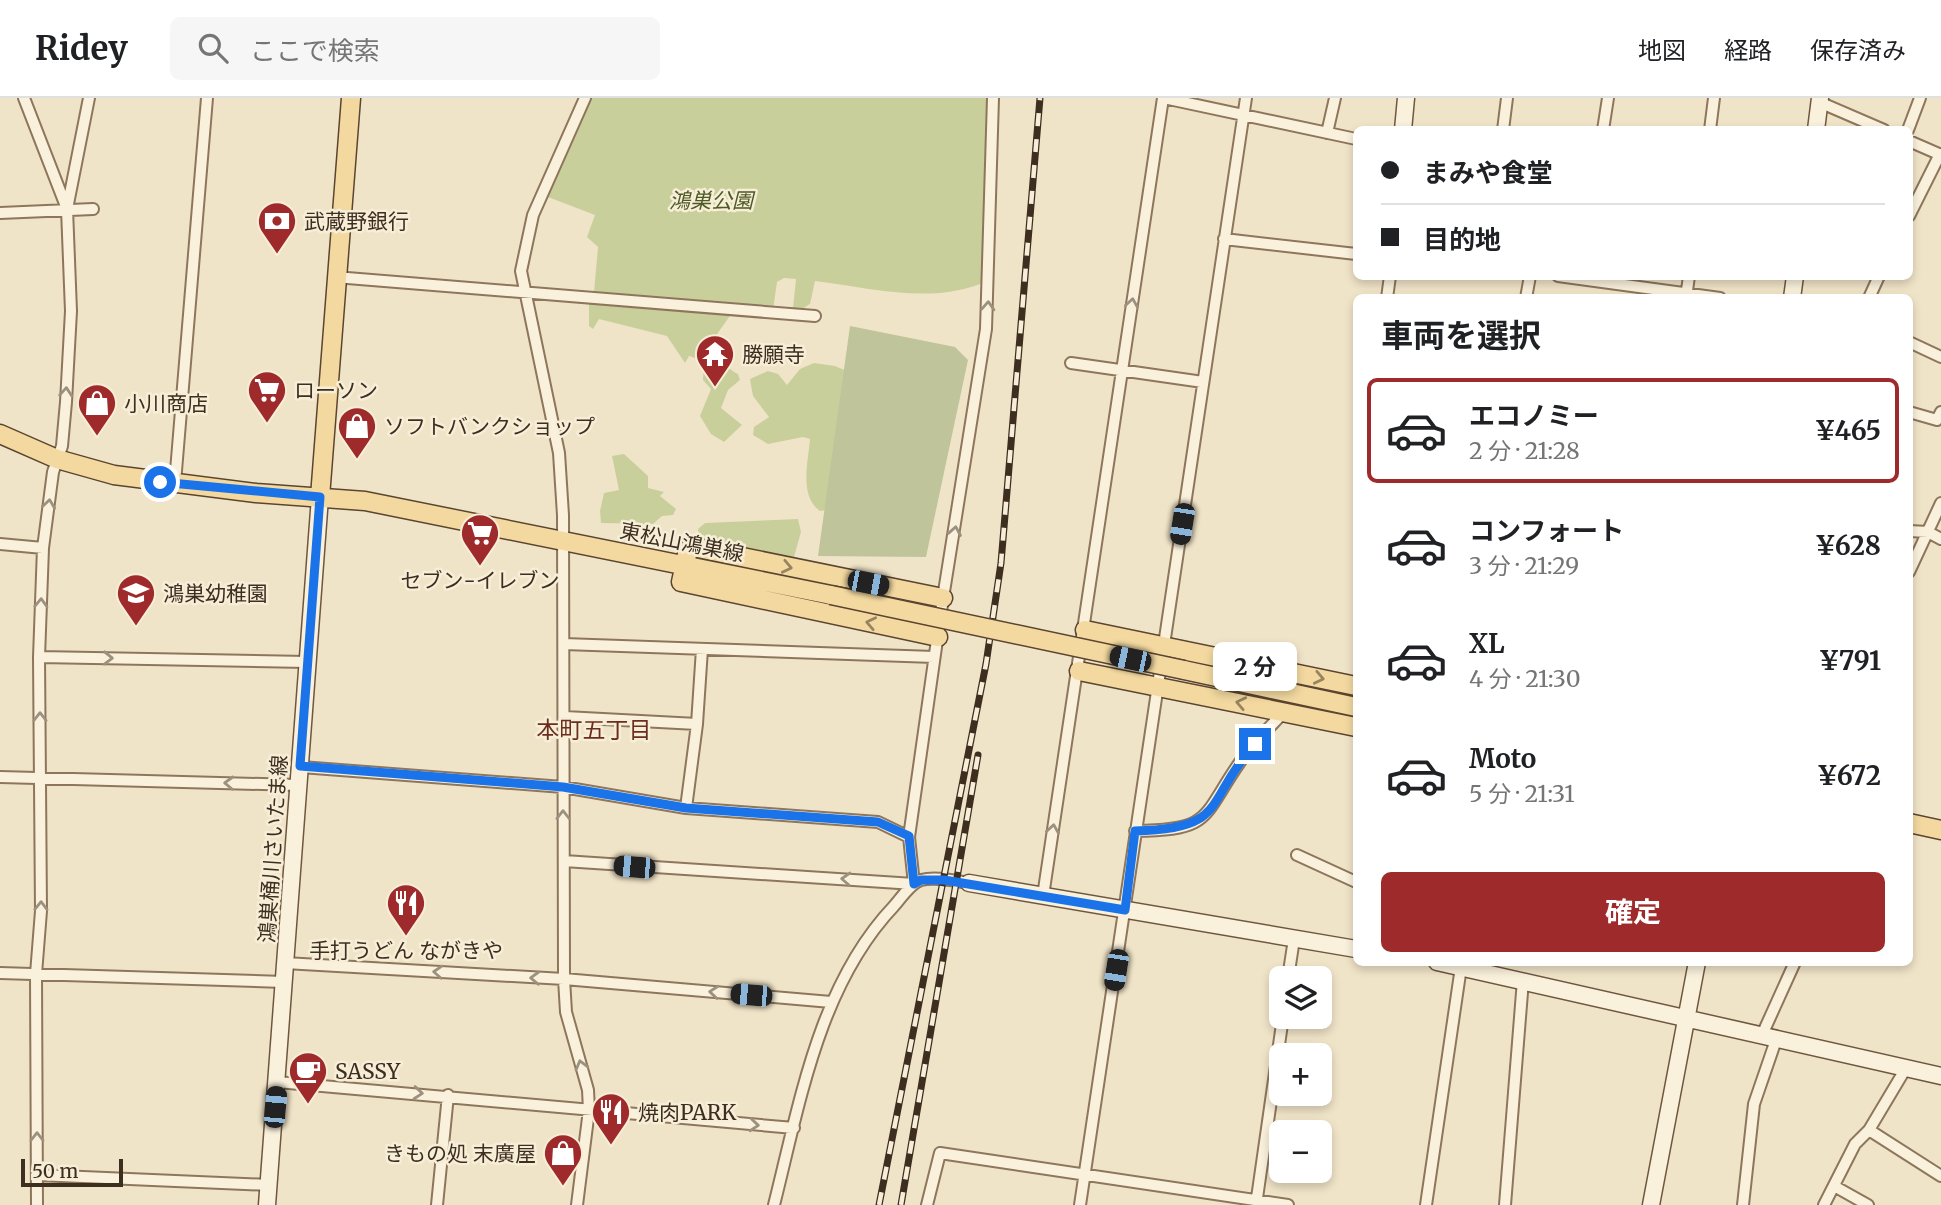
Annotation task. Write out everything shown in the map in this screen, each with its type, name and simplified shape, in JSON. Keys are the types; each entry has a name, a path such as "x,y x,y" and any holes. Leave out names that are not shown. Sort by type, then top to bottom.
{"main road":[{"path":"320,497 351,98"},
{"name":"東松山鴻巣線","path":"0,434 57,459 114,475 320,497 434,513 564,543 683,564 1353,706"},
{"path":"938,637 691,586 681,582 683,564 688,550 694,547 943,598"},
{"path":"1085,630 1353,685"},
{"path":"1079,671 1353,726"},
{"path":"1913,824 1941,830"}],"street":[{"path":"24,98 67,209"},
{"path":"37,1205 36,974 41,911 39,657 43,548 57,459 62,446 71,311 67,209 89,98"},
{"path":"175,483 208,98"},
{"path":"577,1205 589,1110 588,1090 566,1012 564,979 564,515 559,453 520,271 533,215 585,98"},
{"path":"914,884 909,836 934,657 986,329 993,98"},
{"path":"1043,896 1164,98 1353,138"},
{"path":"1080,1205 1246,98"},
{"path":"1327,133 1335,98"},
{"path":"1403,126 1406,98"},
{"path":"1504,126 1507,98"},
{"path":"1604,126 1608,98"},
{"path":"1710,126 1714,98"},
{"path":"1910,126 1920,98"},
{"path":"1817,126 1820,100 1875,126"},
{"path":"1913,143 1941,154 1913,208"},
{"path":"0,213 93,209"},
{"path":"1224,239 1353,254"},
{"path":"335,277 523,290 815,316"},
{"path":"1584,280 1673,294"},
{"path":"1913,344 1941,357"},
{"path":"1071,363 1203,382"},
{"path":"1913,413 1937,420 1941,412"},
{"name":"鴻巣桶川さいたま線","path":"267,1205 320,497"},
{"path":"1913,564 1941,503"},
{"path":"1913,531 1928,532 1941,539"},
{"path":"0,544 43,548"},
{"path":"564,644 934,657"},
{"path":"686,808 697,724 702,649"},
{"path":"39,657 307,662"},
{"path":"1135,831 1177,828 1208,815 1240,760 1284,712"},
{"path":"565,717 697,724"},
{"path":"300,766 563,787 686,808 878,822 909,836"},
{"path":"0,777 297,785"},
{"path":"1297,855 1353,880"},
{"path":"564,861 914,884"},
{"path":"774,1205 831,1002 855,955 883,918 914,884 921,880 969,883 1353,949"},
{"path":"1290,966 1294,939"},
{"path":"285,963 564,979 831,1002"},
{"path":"1456,966 1941,1076"},
{"path":"1651,1205 1696,966"},
{"path":"1743,1205 1754,1104 1769,1038 1793,966"},
{"path":"1426,1205 1461,967"},
{"path":"0,973 284,982"},
{"path":"1505,1205 1523,980"},
{"path":"1256,1202 1281,1029"},
{"path":"1824,1205 1855,1144 1869,1130 1906,1069"},
{"path":"277,1082 448,1095 794,1128"},
{"path":"437,1205 448,1095"},
{"path":"1869,1130 1941,1176"},
{"path":"927,1205 940,1153 1289,1205"},
{"path":"37,1175 269,1185"},
{"path":"1834,1186 1868,1205"}],"green space":[{"name":"鴻巣公園","path":"591,98 991,98 989,280 969,288 926,294 881,291 815,281 810,304 802,309 793,308 796,279 784,278 777,282 773,310 594,292 598,247 587,237 595,215 548,197"},
{"path":"589,301 731,314 714,343 720,359 738,374 740,380 728,390 721,408 742,425 724,442 711,434 700,416 711,389 703,380 704,361 689,356 685,363 667,336 599,319 593,329 589,326"},
{"path":"850,326 955,347 968,360 926,557 818,556"},
{"path":"814,363 835,366 854,374 834,509 820,511 813,505 807,488 810,439 803,437 768,444 753,435 754,427 769,417 753,396 750,379 768,371 778,374 787,385 800,369"},
{"path":"624,454 648,476 648,488 664,492 660,496 676,509 673,515 662,516 653,524 601,523 600,511 604,493 619,490 612,456"},
{"path":"798,519 801,532 794,557 699,538 698,529 705,523"}],"railway":[{"path":"879,1205 986,664 1001,563 1040,98"},
{"path":"901,1205 978,755"}],"place":[{"name":"武蔵野銀行","path":"277,255"},
{"name":"勝願寺","path":"715,388"},
{"name":"ローソン","path":"267,424"},
{"name":"小川商店","path":"97,437"},
{"name":"ソフトバンクショップ","path":"357,460"},
{"name":"セブン-イレブン","path":"480,567"},
{"name":"鴻巣幼稚園","path":"136,627"},
{"name":"手打うどん ながきや","path":"406,937"},
{"name":"SASSY","path":"308,1105"},
{"name":"焼肉PARK","path":"611,1146"},
{"name":"きもの処 末廣屋","path":"563,1187"}],"district":[{"name":"本町五丁目","path":"594,729"}],"route":[{"path":"160,482 320,497 300,766 563,787 686,808 878,822 909,836 914,884 921,880 944,880 1125,910 1135,831 1177,828 1192,824 1208,815 1240,760 1255,744"}]}
